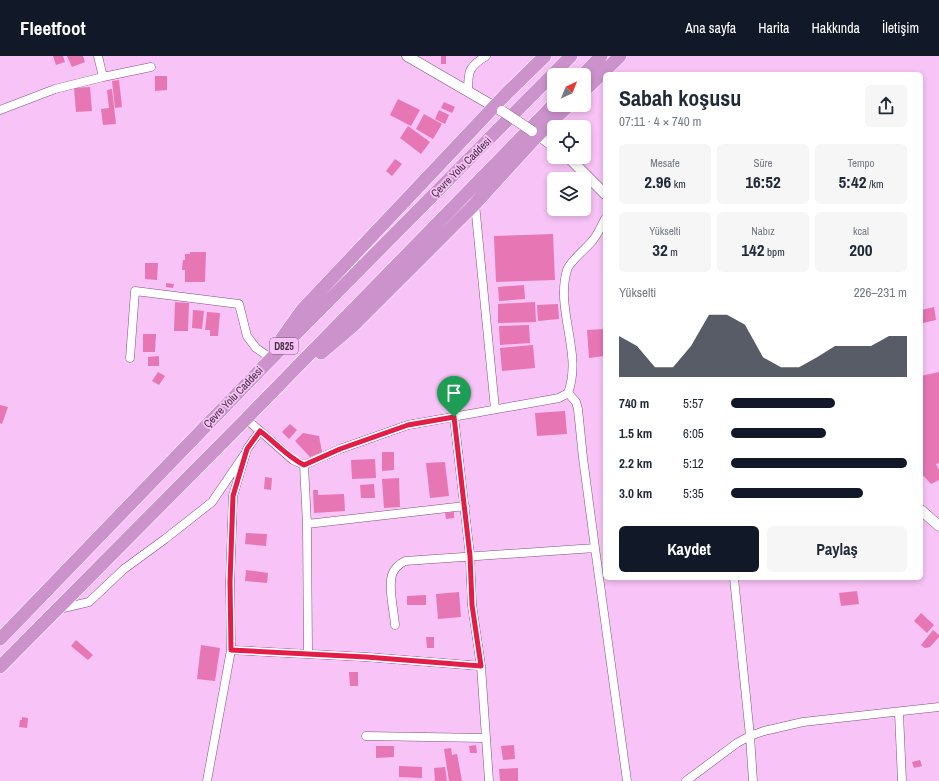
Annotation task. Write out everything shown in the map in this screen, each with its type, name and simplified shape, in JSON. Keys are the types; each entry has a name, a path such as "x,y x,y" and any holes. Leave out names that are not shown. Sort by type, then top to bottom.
{"highway":[{"path":"258,371 302,310 498,109 508,92 545,56"},
{"name":"Çevre Yolu Caddesi","path":"0,639 258,371 570,56"},
{"path":"590,68 601,56"},
{"path":"604,72 620,56"},
{"path":"591,84 603,73"},
{"name":"Çevre Yolu Caddesi","path":"0,667 246,419 547,111"},
{"path":"246,419 354,324 475,204 535,133 561,112"}],"street":[{"path":"98,56 103,77"},
{"path":"407,56 498,109 547,142"},
{"path":"468,92 468,72 477,62 486,56"},
{"path":"0,110 55,89 151,67"},
{"path":"575,164 603,192"},
{"path":"475,204 495,409"},
{"path":"246,419 272,440 293,460 304,465 340,449 408,425 559,398 568,393 572,383 573,361 563,291 567,268 593,240 603,222"},
{"path":"130,358 135,291 239,304 247,336 256,348 269,357"},
{"path":"568,393 576,402 578,409 582,458 627,781"},
{"path":"454,417 470,556 472,605 481,666 488,781"},
{"path":"56,610 89,602 124,569 212,502 260,431"},
{"path":"207,781 231,650 230,582 233,496 247,449"},
{"path":"304,465 307,524 308,654"},
{"path":"307,524 465,506"},
{"path":"923,512 939,526"},
{"path":"395,625 391,586 392,575 398,565 404,561 595,548"},
{"path":"734,580 750,736 753,781"},
{"path":"231,650 481,666"},
{"path":"686,781 737,743 764,730 803,722 899,713 939,707"},
{"path":"899,713 902,781"},
{"path":"366,736 485,738"},
{"path":"698,772 698,781"}],"building":[{"path":"53,56 63,56 65,62 56,65"},
{"path":"67,56 83,56 85,62 72,67"},
{"path":"441,56 446,56 446,64 441,64"},
{"path":"155,76 167,76 167,90 155,91"},
{"path":"119,80 122,107 115,108 112,81"},
{"path":"90,87 92,111 76,112 74,88"},
{"path":"112,89 116,124 103,125 101,109 109,108 107,90"},
{"path":"398,99 420,110 411,126 390,115"},
{"path":"444,102 455,107 452,113 441,108"},
{"path":"439,110 449,115 445,124 435,119"},
{"path":"424,114 442,124 433,139 416,129"},
{"path":"408,126 430,142 421,154 400,138"},
{"path":"395,159 402,164 392,176 386,171"},
{"path":"553,234 555,280 496,282 494,236"},
{"path":"190,252 206,252 205,282 185,282 185,270 182,270 183,260 185,260 185,254 190,254"},
{"path":"145,263 158,263 157,280 145,279"},
{"path":"166,283 174,284 173,288 166,287"},
{"path":"524,285 525,299 499,301 498,287"},
{"path":"175,302 189,303 188,331 174,331"},
{"path":"535,302 536,322 498,323 498,304"},
{"path":"558,304 559,319 538,321 537,305"},
{"path":"934,307 936,320 923,323 923,310"},
{"path":"193,310 204,311 202,329 192,328"},
{"path":"207,312 220,313 218,336 210,336 210,330 205,330"},
{"path":"529,325 530,343 500,345 499,326"},
{"path":"603,329 603,356 589,358 587,330"},
{"path":"143,334 156,334 155,352 143,352"},
{"path":"533,345 535,368 502,371 500,348"},
{"path":"159,356 159,366 148,366 148,357"},
{"path":"158,372 165,376 159,385 152,381"},
{"path":"939,372 939,463 936,464 939,470 939,480 931,484 923,475 923,376"},
{"path":"0,405 8,407 2,424 0,423"},
{"path":"565,411 567,434 537,436 535,413"},
{"path":"290,424 297,430 289,439 282,432"},
{"path":"303,433 319,436 322,452 310,457 295,441"},
{"path":"382,452 394,452 394,470 382,471"},
{"path":"375,459 376,478 352,479 351,460"},
{"path":"445,462 449,496 430,498 426,463"},
{"path":"265,477 272,478 271,490 264,489"},
{"path":"399,478 400,507 384,508 382,479"},
{"path":"374,484 375,498 361,498 360,485"},
{"path":"313,490 318,490 318,495 344,494 345,511 314,513"},
{"path":"454,512 454,518 446,519 445,513"},
{"path":"246,533 267,534 266,546 245,544"},
{"path":"246,570 268,573 267,583 245,581"},
{"path":"857,591 859,604 841,606 839,593"},
{"path":"459,592 461,617 438,619 436,594"},
{"path":"426,595 426,605 407,605 407,596"},
{"path":"921,613 934,625 927,633 914,621"},
{"path":"933,630 939,635 939,637 930,647 925,648 921,645"},
{"path":"426,637 434,637 434,648 427,648"},
{"path":"76,640 93,655 88,660 71,646"},
{"path":"201,645 220,648 215,681 197,679"},
{"path":"349,672 358,672 358,686 350,686"},
{"path":"22,717 28,718 27,728 19,727"},
{"path":"476,745 477,753 470,753 469,746"},
{"path":"514,745 515,759 503,760 501,746"},
{"path":"376,746 394,746 394,757 376,758"},
{"path":"451,748 452,755 457,754 462,781 449,781 444,749"},
{"path":"920,760 922,766 914,768 912,762"},
{"path":"399,766 422,767 422,778 399,777"},
{"path":"445,767 447,781 435,781 434,768"},
{"path":"518,768 518,781 500,781 499,769"}],"route":[{"path":"454,417 470,556 472,605 481,666 366,657 231,650 230,582 233,496 246,458 247,449 260,431 293,460 304,465 340,449 408,425 454,417"}]}
